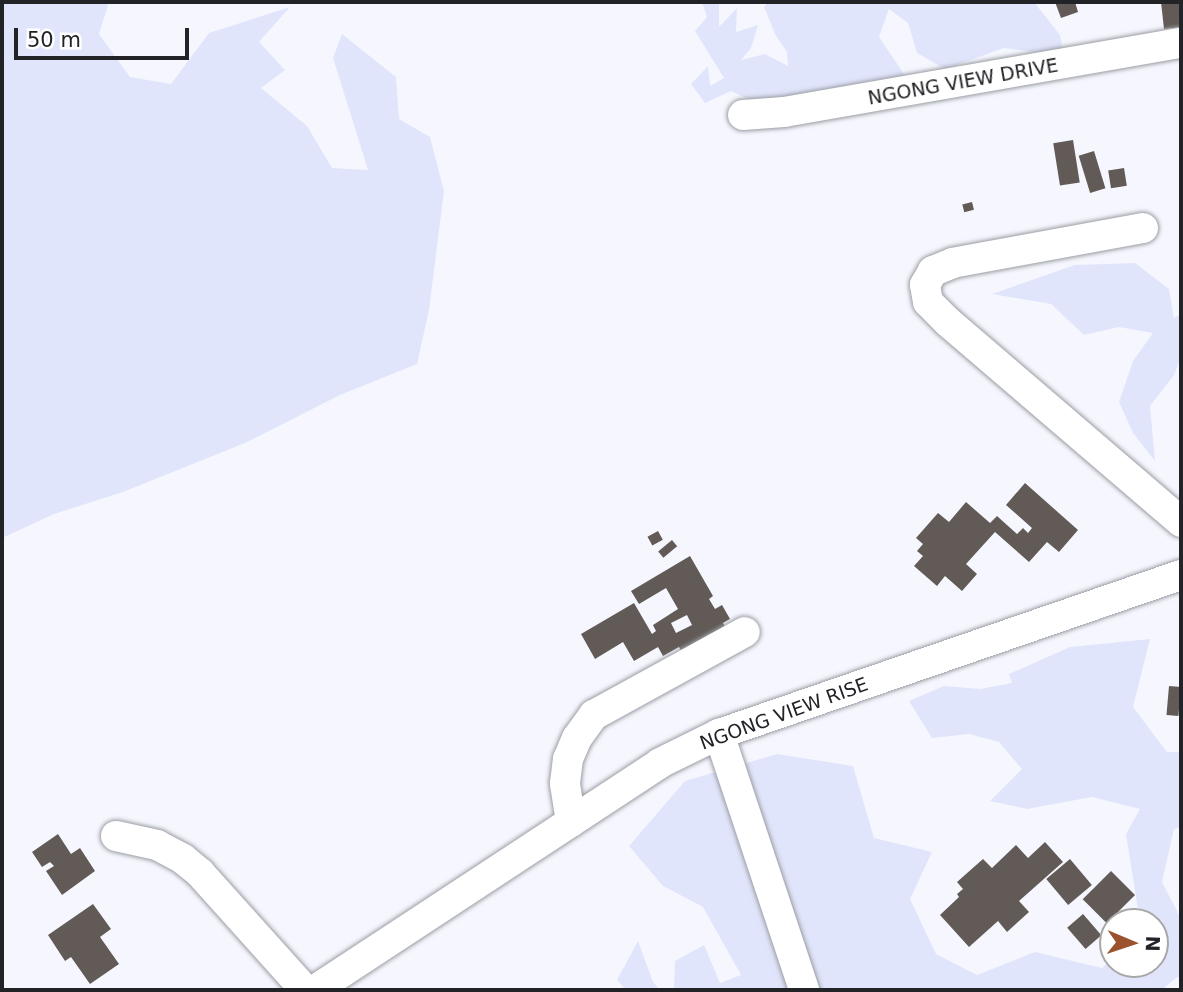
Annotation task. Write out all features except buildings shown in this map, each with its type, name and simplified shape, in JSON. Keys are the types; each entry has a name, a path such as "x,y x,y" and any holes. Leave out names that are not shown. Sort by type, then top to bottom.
{"street":[{"name":"NGONG VIEW DRIVE","path":"743,114 810,108 1181,43"},
{"path":"1143,228 953,263 933,271 925,285 928,302 948,322 1181,522"},
{"name":"NGONG VIEW RISE","path":"315,990 660,763 719,734 1181,575"},
{"path":"571,821 565,783 568,760 577,738 594,715 745,632"},
{"path":"719,734 795,986"},
{"path":"116,836 157,845 192,866 305,990"}],"shaded area":[{"path":"2,2 109,2 99,34 130,77 171,84 209,33 290,7 259,42 285,70 261,88 307,126 332,168 368,170 333,58 342,34 396,77 399,119 430,137 444,191 429,310 417,364 340,395 245,443 123,492 54,514 2,538"},
{"path":"702,2 719,2 719,27 737,8 736,32 758,25 751,48 741,60 765,54 788,66 787,52 776,36 764,7 768,2 1034,2 1060,35 1064,56 1004,48 945,69 917,53 908,23 889,9 879,37 906,77 853,84 810,96 750,100 731,91 705,103 691,84 708,66 710,86 724,78 695,31 707,17"},
{"path":"1135,263 1169,289 1174,318 1181,314 1181,357 1174,375 1150,406 1155,461 1133,433 1119,402 1133,361 1153,333 1119,327 1084,335 1051,304 992,294 1075,265"},
{"path":"1150,639 1133,707 1167,752 1181,752 1181,827 1174,829 1162,882 1181,919 1181,978 1177,977 1162,990 674,990 675,961 704,945 720,983 741,975 703,907 663,886 629,846 685,781 777,754 853,766 874,838 932,852 910,899 936,954 977,975 1035,952 1099,967 1099,978 1169,978 1169,908 1138,908 1126,834 1140,809 1092,797 1027,809 990,801 1022,769 999,742 969,734 932,738 909,701 944,686 980,689 1012,683 1009,674 1070,647"},
{"path":"638,941 653,982 660,990 626,990 617,980"}]}
